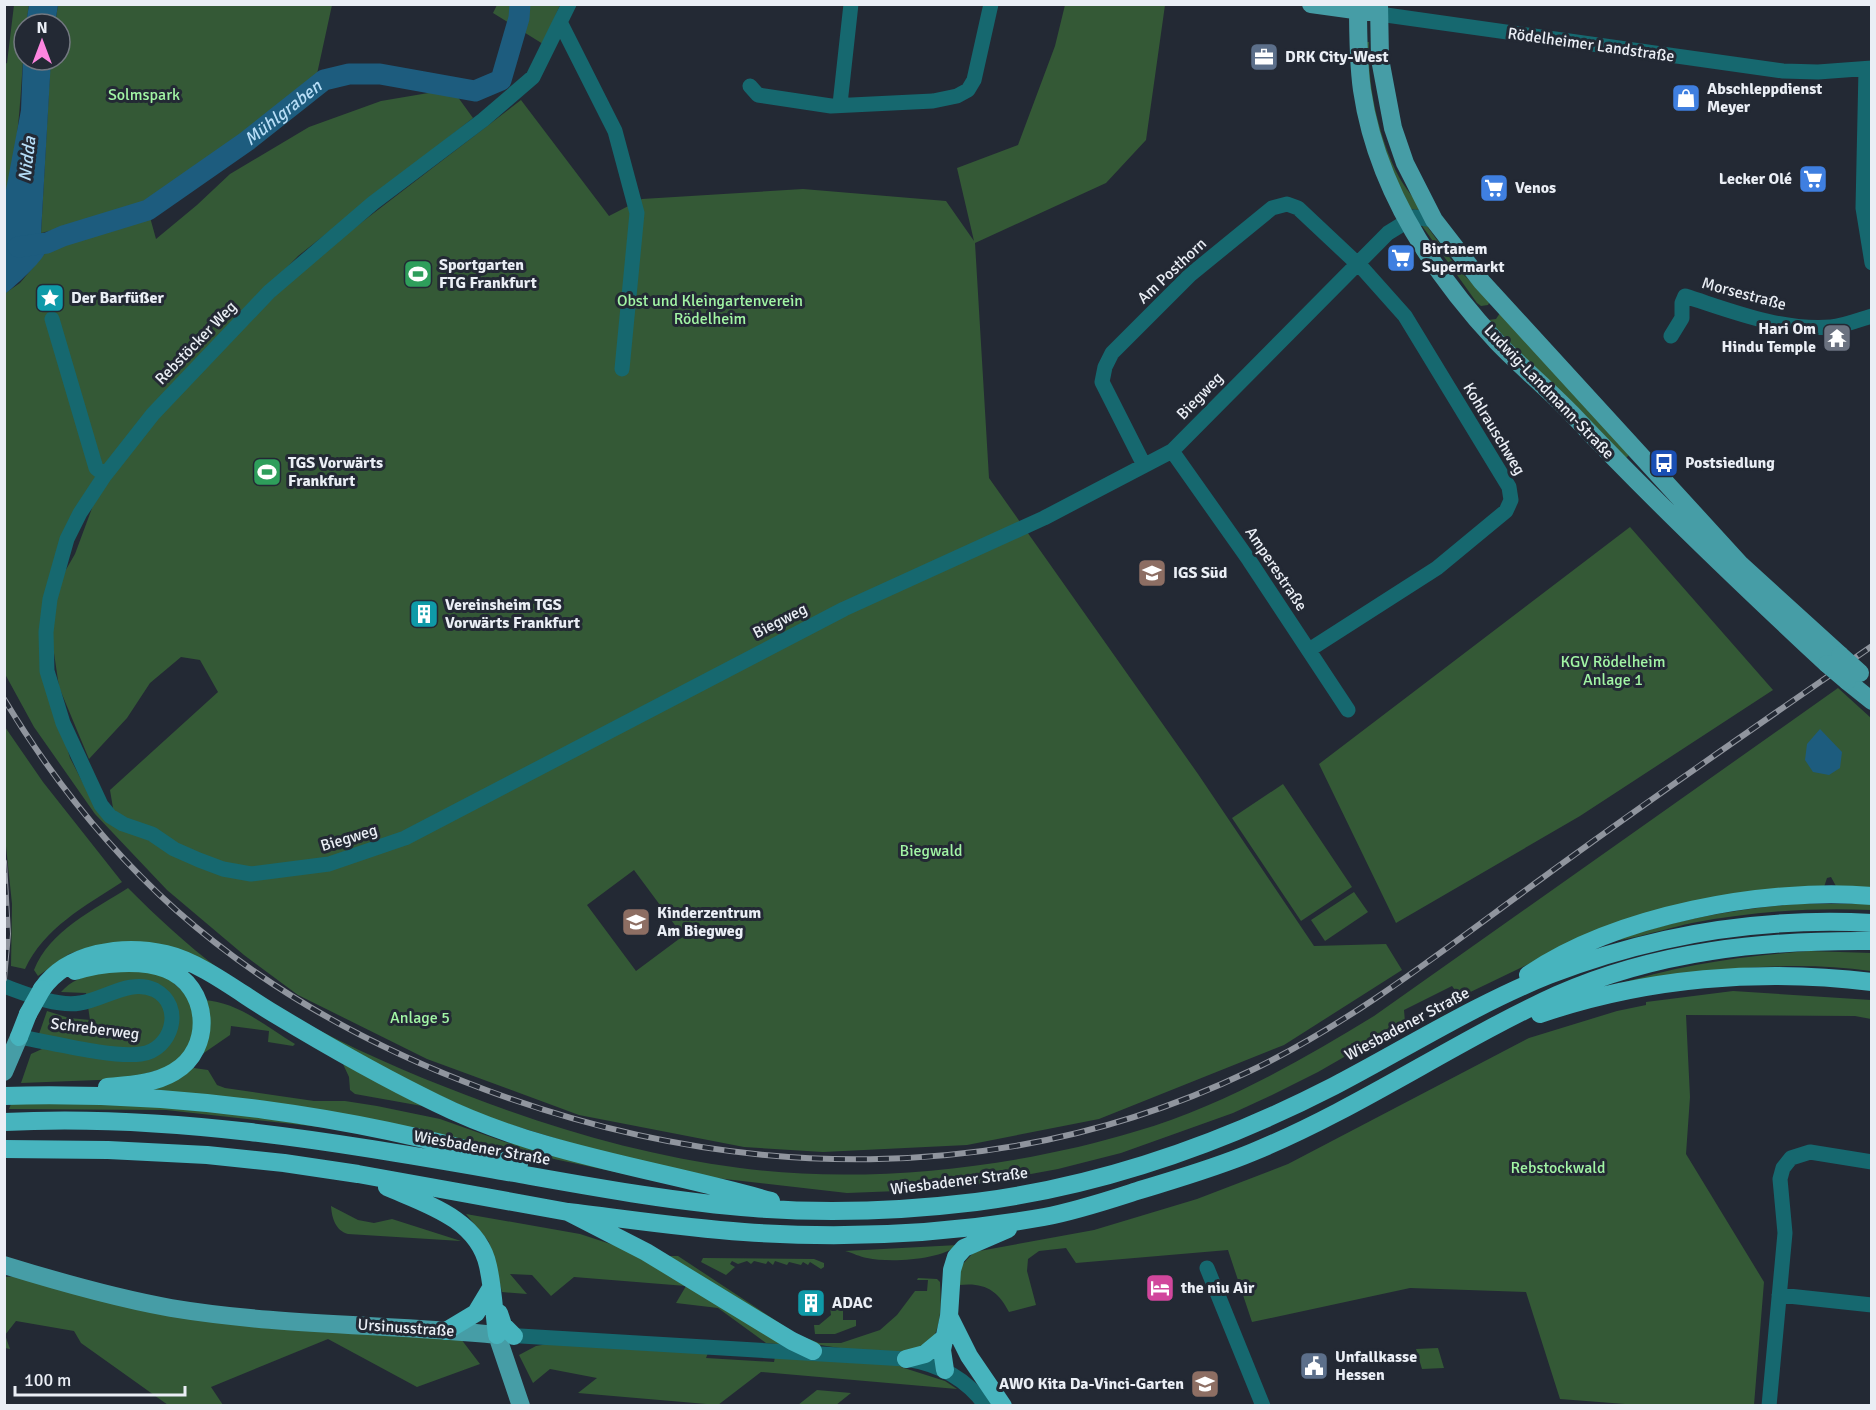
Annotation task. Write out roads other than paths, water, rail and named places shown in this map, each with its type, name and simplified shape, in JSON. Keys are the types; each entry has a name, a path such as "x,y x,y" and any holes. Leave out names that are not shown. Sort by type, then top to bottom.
{"highway":[{"path":"1498,998 1543,965 1564,954 1607,936 1692,910 1779,897 1872,896"},
{"name":"Wiesbadener Straße","path":"4,1122 115,1122 230,1130 315,1140 583,1185 721,1205 810,1211 890,1210 978,1202 1066,1185 1160,1159 1298,1103 1498,998 1592,960 1688,935 1793,921 1872,922"},
{"path":"945,1370 942,1356 943,1339 949,1316 952,1270 960,1253 986,1237 1047,1216 1185,1177 1255,1152 1560,994 1654,962 1729,946 1831,940 1872,941"},
{"path":"19,1037 28,1014 42,989 65,966 94,955 145,951 172,956 220,981 327,1046 463,1115 577,1154 810,1211"},
{"path":"41,1095 142,1083 168,1075 192,1057 199,1045 202,1021 198,1000 190,988 174,973 159,967 134,965 78,970 42,989"},
{"path":"1479,1035 1598,996 1655,985 1713,979 1781,977 1872,982"},
{"path":"4,1096 163,1099 232,1105 307,1117 485,1154 583,1185"},
{"path":"4,1149 108,1149 207,1155 358,1174 568,1212 742,1232 793,1235 894,1233 987,1225 1047,1216"},
{"path":"358,1174 428,1204 460,1223 480,1243 490,1282 514,1336"},
{"path":"568,1212 646,1252 792,1341 813,1351"},
{"path":"446,1331 476,1313 490,1282"},
{"path":"949,1316 969,1356 1003,1406"},
{"path":"906,1359 933,1350 943,1339"}],"main road":[{"name":"Rödelheimer Landstraße","path":"1311,4 1379,9"},
{"name":"Ludwig-Landmann-Straße","path":"1358,8 1360,72 1370,124 1386,175 1406,220 1470,310 1497,342 1569,411 1646,493 1834,660 1860,679 1872,701"},
{"name":"Ludwig-Landmann-Straße","path":"1379,9 1384,91 1393,128 1405,163 1434,220 1500,302 1741,565 1834,660"},
{"path":"1470,310 1492,315 1498,312 1500,302"},
{"path":"4,1072 19,1037"},
{"name":"Ursinusstraße","path":"4,1265 110,1296 171,1308 230,1316 514,1336"},
{"path":"514,1336 506,1342 511,1374 521,1406"},
{"path":"511,1374 514,1336"}],"street":[{"name":"Rebstöcker Weg","path":"90,782 63,723 47,670 46,632 50,598 67,539 105,475 153,414 269,292 373,203 483,120 532,76 561,24 569,4"},
{"path":"840,104 851,4"},
{"path":"750,86 758,95 831,106 933,101 957,96 968,90 974,80 991,4"},
{"name":"Rödelheimer Landstraße","path":"1379,9 1783,71 1818,72 1869,69"},
{"path":"561,24 615,131 637,213 622,369"},
{"path":"1869,69 1863,208 1872,263"},
{"name":"Am Posthorn","path":"1144,465 1102,382 1105,367 1112,353 1190,275 1272,208 1287,204 1298,208 1356,263"},
{"path":"1406,220 1414,217 1434,220"},
{"name":"Biegweg","path":"90,782 101,805 123,824 145,830 174,849 223,869 252,874 329,864 405,838 804,629 1044,518 1172,451 1356,263 1406,220"},
{"name":"Kohlrauschweg","path":"1309,650 1437,568 1506,511 1511,500 1509,487 1405,316 1356,263"},
{"name":"Morsestraße","path":"1671,336 1682,318 1682,303 1685,296 1762,320 1812,328 1834,327 1872,316"},
{"path":"52,319 96,468 105,475"},
{"name":"Amperestraße","path":"1172,451 1348,710"},
{"name":"Schreberweg","path":"4,986 59,1002 78,1004 121,990 144,987 162,996 171,1016 169,1035 163,1045 139,1055 19,1037"},
{"path":"1769,1406 1785,1233 1780,1179 1783,1168 1791,1158 1810,1152 1872,1162"},
{"path":"1208,1268 1263,1406"},
{"path":"1779,1295 1872,1305"},
{"name":"Ursinusstraße","path":"514,1336 813,1351 906,1359 931,1363 945,1370 966,1383 986,1406"}],"water":[{"path":"29,5 58,5 57,12 28,12"},
{"name":"Nidda","path":"23,72 50,72 41,233 47,249 34,268 5,294 5,195 21,110"},
{"path":"1820,729 1842,752 1840,768 1829,775 1813,772 1805,760 1807,744"}],"waterway":[{"name":"Mühlgraben","path":"18,247 47,243 148,210 247,141 324,80 349,74 380,74 475,91 501,80 519,18 520,4"}],"railway":[{"path":"4,699 41,756 82,811 151,887 211,939 247,966 284,991 362,1036 486,1090 581,1121 677,1143 773,1156 870,1159 967,1153 1063,1136 1157,1109 1250,1071 1327,1029 1400,982 1623,820 1872,646"},
{"path":"4,862 8,934 4,979"}],"place":[{"name":"DRK City-West","path":"1264,57"},
{"name":"Abschleppdienst Meyer","path":"1686,98"},
{"name":"Lecker Olé","path":"1813,179"},
{"name":"Venos","path":"1494,188"},
{"name":"Birtanem Supermarkt","path":"1401,258"},
{"name":"Sportgarten FTG Frankfurt","path":"418,274"},
{"name":"Der Barfüßer","path":"50,298"},
{"name":"Hari Om Hindu Temple","path":"1837,338"},
{"name":"Postsiedlung","path":"1664,463"},
{"name":"TGS Vorwärts Frankfurt","path":"267,472"},
{"name":"IGS Süd","path":"1152,573"},
{"name":"Vereinsheim TGS Vorwärts Frankfurt","path":"424,614"},
{"name":"Kinderzentrum Am Biegweg","path":"636,922"},
{"name":"the niu Air","path":"1160,1288"},
{"name":"ADAC","path":"811,1303"},
{"name":"Unfallkasse Hessen","path":"1314,1366"},
{"name":"AWO Kita Da-Vinci-Garten","path":"1205,1384"}],"park label":[{"name":"Solmspark","path":"144,95"},
{"name":"Obst und Kleingartenverein Rödelheim","path":"710,310"},
{"name":"KGV Rödelheim Anlage 1","path":"1613,671"},
{"name":"Biegwald","path":"931,851"},
{"name":"Anlage 5","path":"420,1018"},
{"name":"Rebstockwald","path":"1558,1168"}]}
